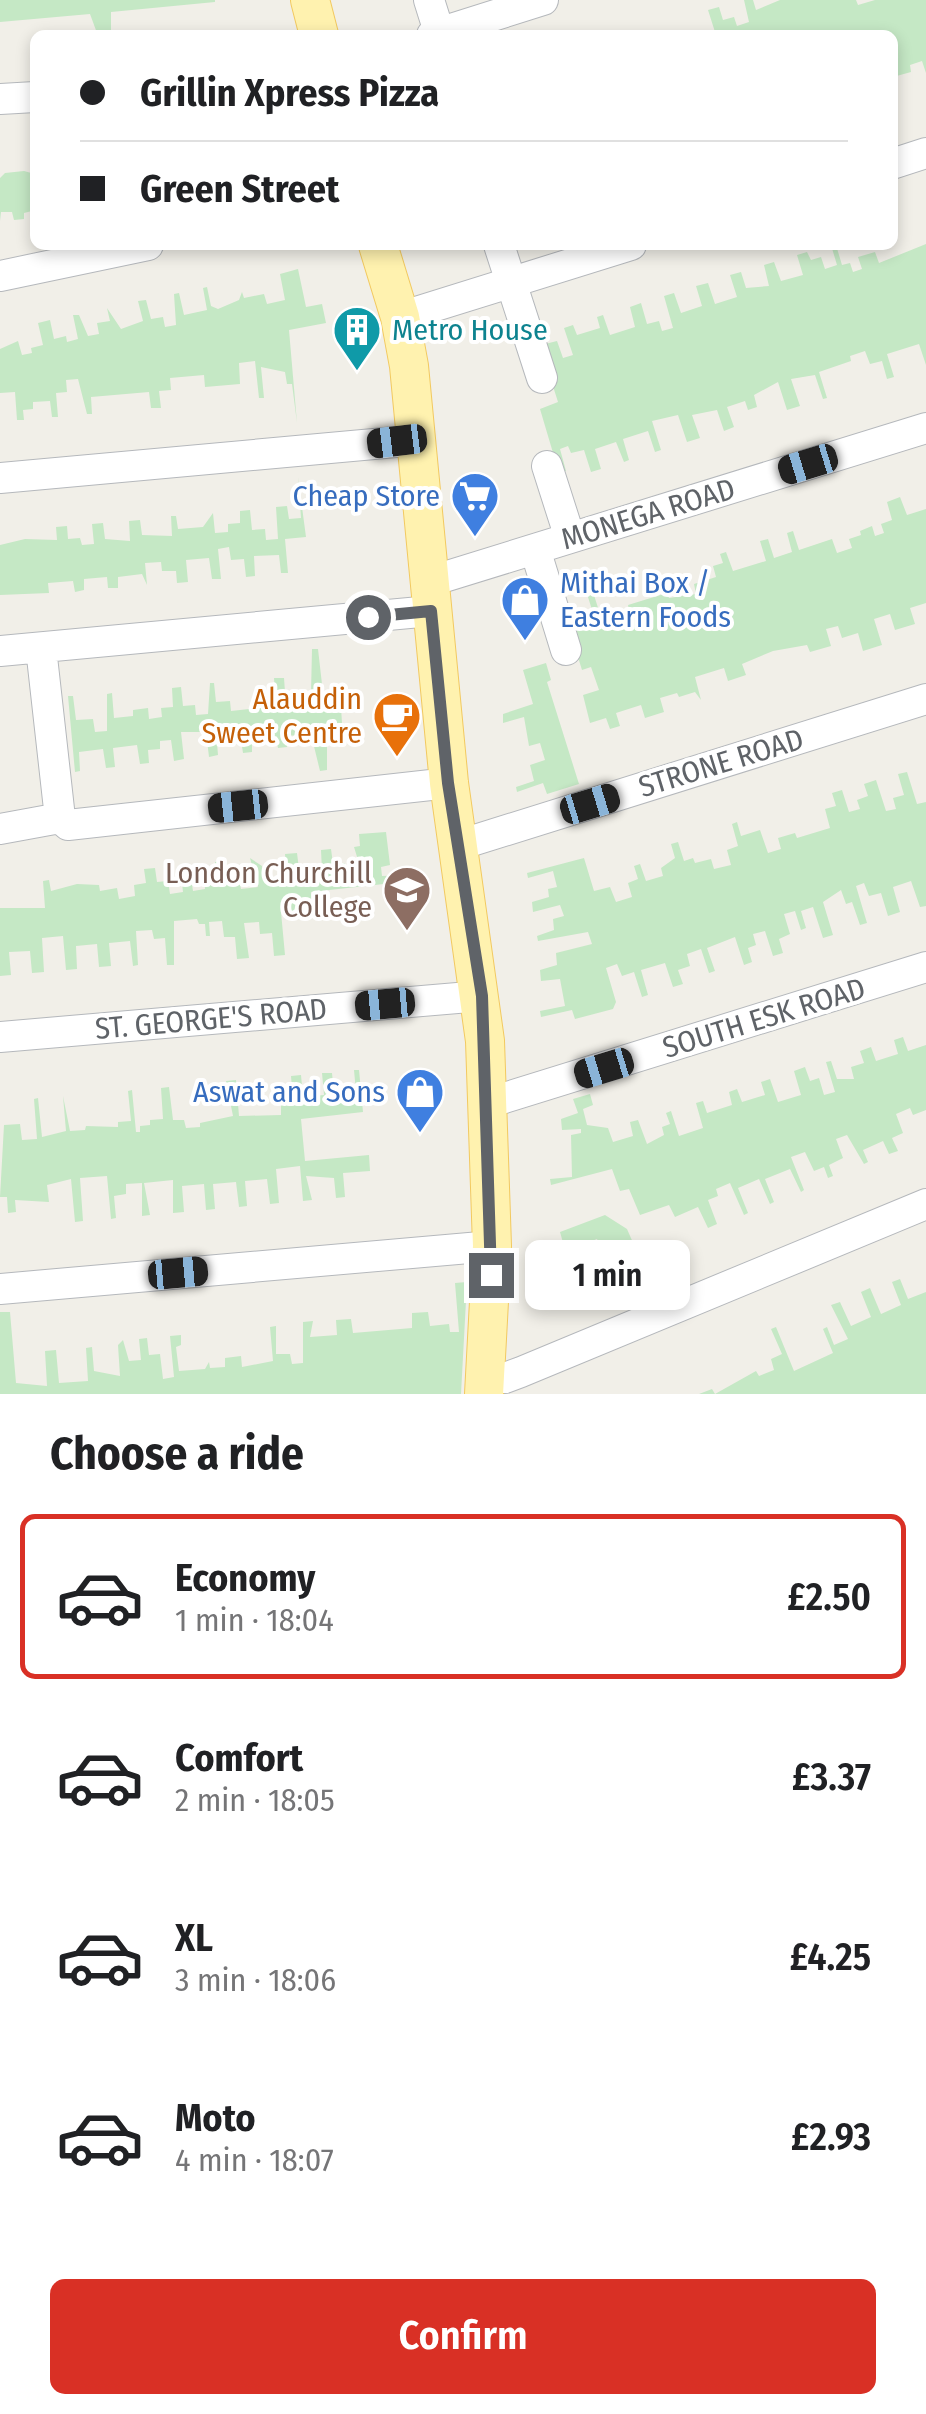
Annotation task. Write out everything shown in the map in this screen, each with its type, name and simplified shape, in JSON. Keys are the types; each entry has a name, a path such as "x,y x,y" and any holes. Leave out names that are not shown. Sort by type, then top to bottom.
{"main road":[{"path":"310,0 318,30"},
{"path":"380,250 400,317 418,440 448,783 482,996 492,1246 485,1386"}],"street":[{"path":"430,0 436,30"},
{"path":"450,30 544,0"},
{"path":"0,100 30,97"},
{"path":"898,162 926,153"},
{"path":"0,276 124,250"},
{"path":"500,250 542,378"},
{"path":"400,317 615,250"},
{"name":"MONEGA ROAD","path":"0,651 429,596 535,549 926,428"},
{"path":"0,478 418,440"},
{"path":"547,466 570,538"},
{"path":"535,549 566,650"},
{"path":"40,648 60,818 68,825 448,783"},
{"name":"STRONE ROAD","path":"459,845 926,699"},
{"path":"0,829 60,818"},
{"name":"SOUTH ESK ROAD","path":"488,1103 926,968"},
{"name":"ST. GEORGE'S ROAD","path":"0,1037 482,996"},
{"path":"485,1386 926,1204"},
{"path":"0,1289 492,1246"}],"green space":[{"path":"0,0 215,0 111,12 111,30 96,30 90,14 0,22"},
{"path":"744,0 753,0 756,10 780,0 856,0 858,5 875,0 926,0 926,73 922,61 910,65 911,72 898,76 898,30 714,30 708,10 719,7 723,20 734,17 737,26 749,22"},
{"path":"5,173 30,173 30,212 24,213 24,219 14,220 12,212 1,212 0,221 0,178"},
{"path":"926,244 926,365 919,344 887,354 894,377 887,379 882,361 870,364 865,351 850,356 851,361 819,372 827,398 823,399 815,375 791,379 800,406 787,410 778,382 754,395 757,407 748,410 745,401 727,407 734,427 724,431 717,410 692,415 700,438 687,442 678,415 652,421 661,450 655,452 648,431 623,439 629,460 624,462 616,442 595,449 601,469 591,472 584,450 571,453 568,446 560,449 566,471 559,473 540,409 558,402 537,336 545,344 557,341 563,358 573,355 564,328 573,325 577,335 600,328 597,317 603,315 610,335 635,327 630,307 641,303 647,324 659,321 662,331 673,328 664,296 674,293 681,313 702,306 696,286 708,283 715,304 737,297 730,275 741,272 746,288 769,286 764,265 774,262 781,281 803,275 797,255 807,252 811,260 821,257 825,269 837,265 832,250 838,250 842,265 850,263 853,272 862,269 858,257 875,252 879,263"},
{"path":"298,269 306,307 322,304 326,323 289,330 297,423 292,384 287,384 285,372 261,367 264,398 259,398 255,361 239,363 240,384 205,387 204,375 170,378 171,390 159,391 161,408 151,408 149,392 91,397 92,414 87,414 78,379 66,380 67,392 56,393 58,417 52,417 50,401 33,402 33,409 23,410 24,420 17,420 15,392 0,393 0,349 18,341 22,355 32,353 31,348 43,345 38,323 50,320 54,339 66,336 67,342 78,339 73,315 79,315 88,336 99,334 97,323 110,321 107,308 121,329 143,321 138,301 146,300 151,319 163,317 165,327 176,325 174,294 179,293 184,315 207,310 203,288 207,287 211,306 218,309 239,300 242,292 244,298 264,294 267,304 285,300 280,274"},
{"path":"298,477 306,537 285,539 288,573 281,573 279,555 254,556 255,576 246,577 244,559 231,560 229,547 218,549 221,579 212,579 209,558 186,560 188,582 177,583 176,571 162,571 161,562 145,563 147,585 142,574 118,577 118,588 108,588 107,577 84,579 84,590 75,592 73,581 48,583 49,593 0,595 0,545 25,539 57,540 56,527 67,526 68,539 80,538 82,545 94,544 92,524 103,523 105,539 130,541 129,521 140,520 142,535 172,536 171,516 176,516 178,529 203,527 213,513 215,533 228,532 228,524 240,523 240,511 250,510 252,530 265,529 266,540 278,539 276,507 287,506 289,519 301,518"},
{"path":"900,497 907,515 926,509 926,603 910,608 915,624 895,630 890,614 874,619 882,645 863,651 858,633 842,638 838,626 826,629 831,646 810,652 807,645 773,651 742,664 746,675 728,681 724,668 695,677 701,700 695,692 679,697 677,693 660,698 664,712 645,718 641,705 616,713 620,726 610,729 606,718 590,723 583,695 599,690 591,667 582,670 568,625 594,616 587,594 593,592 600,614 616,609 619,618 630,614 628,605 667,593 669,598 696,594 694,584 716,577 713,566 723,563 720,554 726,552 733,571 766,561 760,541 768,539 774,558 792,552 787,533 793,531 799,550 832,539 837,553 852,548 849,539 861,535 860,531 872,526 875,536 884,533 881,524 892,520 887,502"},
{"path":"312,649 318,649 323,693 340,692 342,723 327,725 327,770 320,771 311,734 287,736 287,747 278,748 276,739 252,739 252,752 243,753 241,740 217,743 218,755 209,757 206,732 181,732 184,759 174,761 171,740 160,741 160,749 148,750 149,763 140,764 137,745 113,748 115,767 106,768 103,749 79,752 80,771 75,772 68,696 73,696 76,720 93,719 95,732 107,731 107,694 112,693 114,718 133,716 133,710 148,708 149,719 162,717 161,708 173,707 172,688 181,687 183,706 195,705 196,715 208,714 210,683 214,683 216,702 230,701 231,711 276,706 274,678 284,678 286,706 298,705 298,695 311,693"},
{"path":"546,663 551,680 547,682 579,784 547,794 543,783 517,792 516,787 534,781 530,765 545,760 540,743 529,746 524,717 503,723 503,714 533,704 523,670"},
{"path":"907,772 917,804 926,802 926,906 920,907 911,881 893,887 900,912 888,916 881,893 869,896 864,883 856,886 867,923 860,925 852,902 846,904 841,890 823,902 833,935 823,938 813,907 801,911 806,928 801,930 795,911 784,914 790,934 779,939 783,953 773,956 765,931 753,934 756,945 748,948 752,962 744,965 735,937 707,948 715,971 709,973 701,949 687,954 690,966 678,970 683,984 673,987 665,963 641,970 648,995 642,997 634,972 622,976 617,964 606,968 616,1002 613,1009 575,1019 572,1010 541,1017 540,1011 565,1006 560,979 541,981 540,970 557,965 556,953 592,944 588,932 538,941 537,936 554,930 553,919 564,916 560,905 533,912 532,902 549,897 548,889 557,887 553,871 528,878 527,873 584,858 594,891 610,887 616,902 632,897 628,883 638,879 634,866 640,864 646,881 663,876 661,868 675,858 671,844 678,842 684,861 711,859 714,869 731,865 727,850 738,846 732,824 737,822 741,836 760,830 768,853 781,849 778,838 795,833 797,838 830,828 825,809 836,806 832,793 842,790 849,812 860,809 857,800 868,796 864,784 876,780 886,811 896,809 893,798 904,795 898,774"},
{"path":"386,832 390,865 381,867 382,876 410,875 411,881 311,892 312,911 281,912 285,955 274,956 272,933 260,934 259,922 244,923 249,958 237,959 235,937 224,937 222,921 209,922 210,936 206,936 205,924 199,924 197,919 174,921 174,965 167,965 165,938 154,939 152,930 136,931 138,965 133,966 130,941 109,943 111,966 99,967 97,944 76,946 77,969 66,970 63,936 42,938 44,972 32,973 30,951 9,952 11,975 0,976 0,908 45,908 43,881 49,880 51,891 77,884 99,885 100,891 117,888 119,899 135,896 134,885 146,883 144,869 155,868 157,882 168,881 170,894 183,892 180,866 189,865 193,891 205,889 204,879 217,877 215,862 226,861 229,881 239,880 241,889 258,887 250,858 262,866 264,880 287,878 285,854 297,853 299,869 322,871 321,850 331,849 333,864 345,863 346,875 362,873 354,847 360,846 359,834"},
{"path":"903,1037 908,1051 926,1045 926,1110 913,1115 910,1108 896,1114 903,1133 892,1138 898,1151 889,1154 883,1141 863,1150 868,1162 864,1164 847,1135 836,1139 843,1158 829,1165 833,1176 828,1178 824,1167 814,1171 805,1152 791,1157 804,1190 801,1192 790,1169 765,1179 774,1202 770,1204 759,1179 738,1188 748,1213 744,1215 730,1183 716,1189 718,1196 708,1200 717,1224 708,1228 698,1207 675,1217 669,1205 640,1215 629,1189 620,1191 612,1169 551,1185 550,1179 572,1177 571,1135 581,1133 581,1129 562,1130 561,1119 578,1113 573,1099 590,1094 593,1105 583,1109 587,1125 608,1128 613,1142 633,1136 630,1122 638,1120 647,1144 664,1135 662,1127 670,1124 666,1113 671,1111 679,1136 703,1128 696,1103 703,1101 707,1113 732,1105 729,1092 737,1089 742,1102 765,1095 761,1082 770,1079 778,1102 801,1095 794,1071 805,1067 810,1081 819,1078 824,1095 835,1092 826,1062 831,1061 837,1079 854,1079 851,1067 864,1063 860,1051 871,1047 876,1061 898,1054 894,1040"},
{"path":"354,1070 359,1070 363,1112 301,1119 305,1161 369,1155 370,1171 343,1173 345,1197 336,1198 334,1178 306,1176 312,1200 303,1201 300,1166 276,1169 279,1203 270,1204 267,1179 245,1181 247,1206 239,1207 236,1182 213,1184 215,1209 206,1210 204,1184 182,1186 184,1212 173,1213 173,1180 144,1183 150,1215 142,1216 142,1183 126,1184 126,1194 114,1196 116,1218 111,1219 107,1176 80,1178 83,1221 75,1222 71,1179 47,1185 49,1202 15,1200 16,1212 8,1213 7,1197 0,1197 4,1125 20,1124 22,1140 37,1139 34,1099 38,1098 42,1137 66,1131 63,1096 70,1131 85,1130 86,1126 118,1127 118,1122 131,1121 128,1091 132,1090 136,1132 140,1132 140,1126 150,1125 150,1120 163,1119 161,1088 169,1087 173,1120 184,1120 186,1128 200,1127 200,1123 233,1116 226,1081 236,1080 239,1116 281,1115 281,1102 293,1101 291,1076 301,1075 303,1097 324,1095 322,1073 332,1073 334,1094 356,1092"},
{"path":"605,1215 627,1229 634,1245 628,1248 625,1242 602,1252 597,1239 581,1245 579,1242 569,1246 575,1262 569,1264 560,1232"},
{"path":"900,1279 908,1299 926,1292 926,1394 715,1394 756,1371 759,1376 774,1370 771,1359 782,1354 771,1329 776,1327 794,1371 833,1353 823,1329 827,1327 834,1345 848,1339 831,1305 840,1302 851,1326 871,1317 861,1292 870,1288 881,1314 901,1305 892,1282"},
{"path":"467,1282 461,1394 0,1394 0,1312 10,1312 16,1383 47,1386 45,1351 56,1350 59,1383 88,1381 86,1348 92,1347 94,1371 120,1376 118,1345 123,1340 129,1361 141,1360 139,1339 147,1338 149,1355 160,1354 163,1379 174,1377 170,1336 181,1335 181,1345 176,1347 179,1371 205,1369 209,1362 210,1368 225,1367 225,1358 241,1356 242,1367 273,1361 270,1327 276,1326 276,1354 290,1354 292,1364 303,1363 303,1322 313,1321 310,1337 337,1335 336,1320 351,1319 353,1333 412,1328 412,1313 428,1312 430,1326 449,1324 450,1332 459,1332 455,1283"}],"place":[{"name":"Metro House","path":"357,372"},
{"name":"Cheap Store","path":"475,538"},
{"name":"Mithai Box / Eastern Foods","path":"525,642"},
{"name":"Alauddin Sweet Centre","path":"397,758"},
{"name":"London Churchill College","path":"407,932"},
{"name":"Aswat and Sons","path":"420,1134"}],"route":[{"path":"368,617 431,611 448,783 482,996 491,1275"}]}
